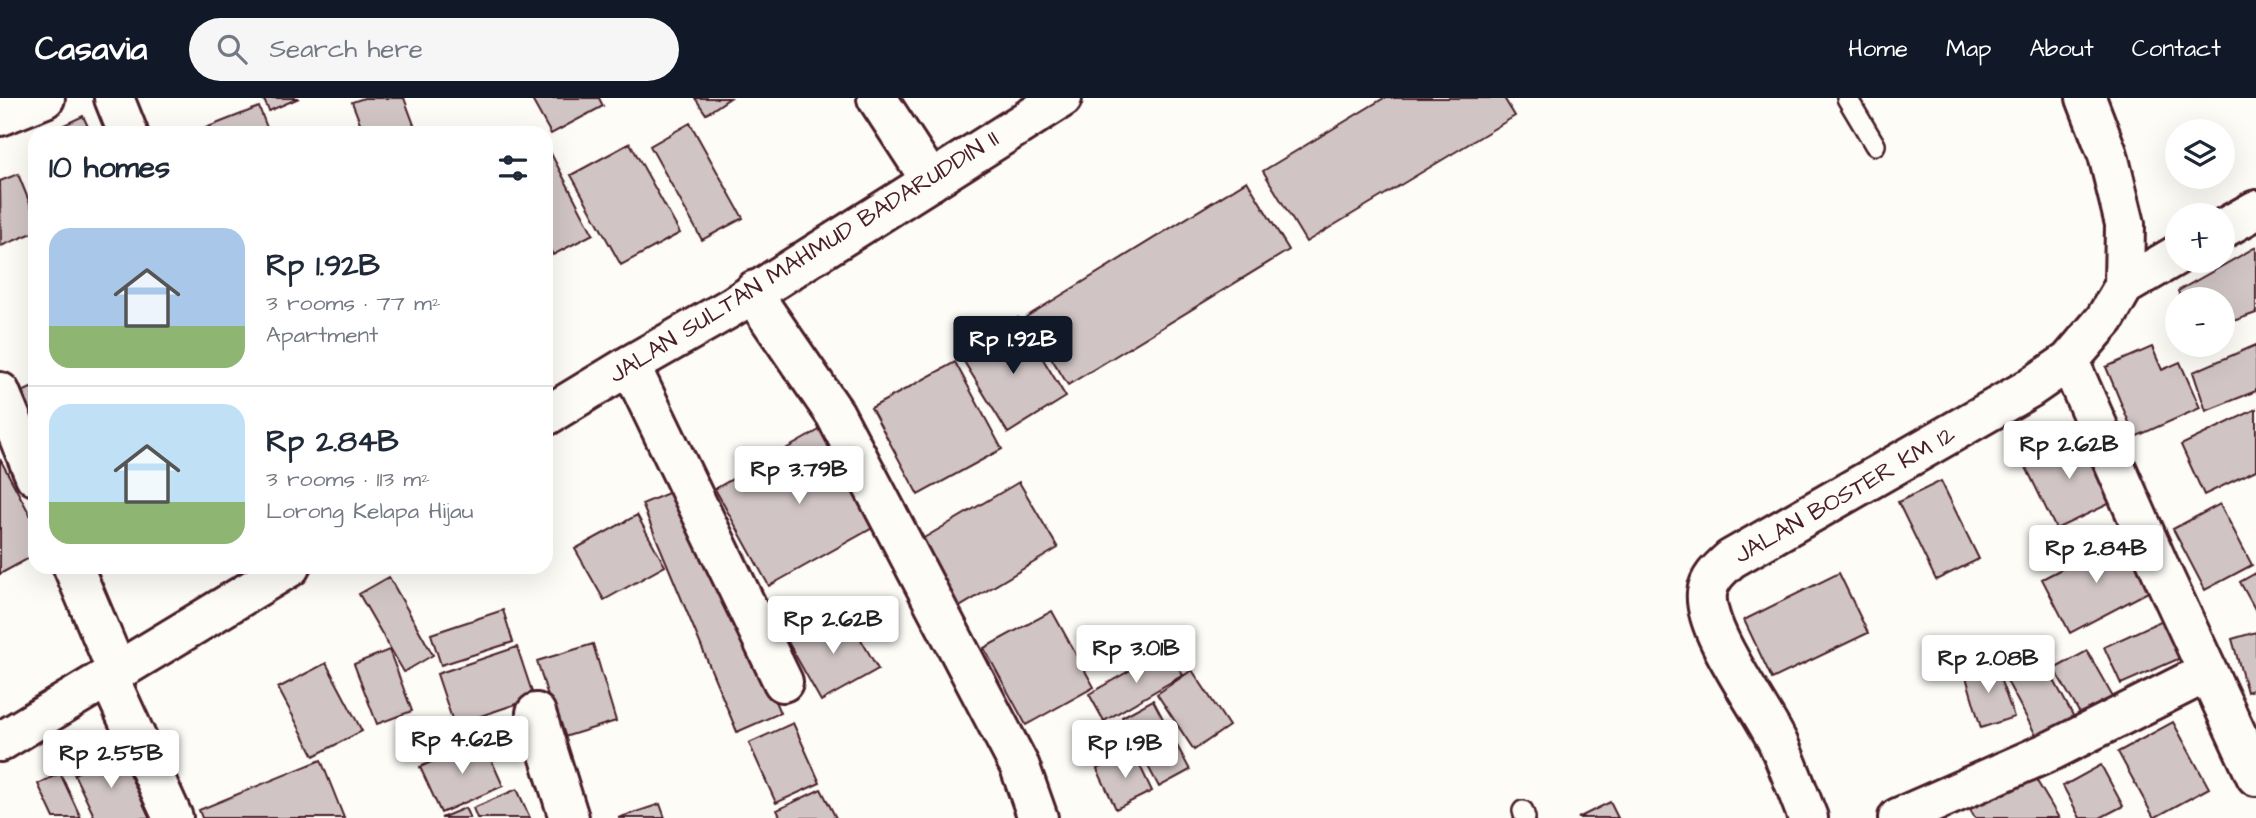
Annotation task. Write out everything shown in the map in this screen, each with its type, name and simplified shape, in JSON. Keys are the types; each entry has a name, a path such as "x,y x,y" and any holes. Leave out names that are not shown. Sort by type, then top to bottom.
{"main road":[{"path":"0,116 45,98"},
{"path":"114,98 125,126"},
{"path":"877,98 931,181"},
{"name":"JALAN SULTAN MAHMUD BADARUDDIN II","path":"553,412 730,308 1062,98"},
{"name":"JALAN BOSTER KM 12","path":"1808,818 1777,742 1723,648 1713,622 1707,594 1713,576 1731,559 2030,388 2069,361 2105,319 2124,286 2125,224 2108,155 2086,98"},
{"path":"2235,222 2256,210"},
{"path":"2124,286 2165,262"},
{"path":"755,290 763,309 841,426 1020,767 1038,818"},
{"path":"2069,361 2162,575 2256,776"},
{"path":"629,365 783,682"},
{"path":"0,392 28,459"},
{"path":"76,574 112,673 173,818"},
{"path":"0,742 278,574"},
{"path":"1898,818 2053,750 2207,672"},
{"path":"536,713 569,818"}],"lane":[{"path":"1847,98 1875,145"}],"building":[{"path":"263,98 299,98 269,111"},
{"path":"364,98 404,98 414,126 361,126 352,102"},
{"path":"531,98 599,98 603,106 553,133 553,126 547,126"},
{"path":"695,98 730,98 706,114"},
{"path":"1384,98 1504,98 1515,116 1306,242 1263,171"},
{"path":"259,107 266,126 211,126"},
{"path":"83,116 88,126 62,126"},
{"path":"690,123 743,218 702,240 650,146"},
{"path":"630,143 680,233 621,265 571,175"},
{"path":"553,157 593,234 553,255"},
{"path":"18,174 28,199 28,235 1,246 0,181"},
{"path":"1247,181 1289,250 1068,385 1026,317"},
{"path":"2256,247 2256,313 2235,320 2235,287 2185,287 2210,273 2235,273 2235,259"},
{"path":"1018,318 1066,397 1008,433 960,355"},
{"path":"2256,345 2256,391 2206,411 2193,372 2228,357 2235,357 2235,354"},
{"path":"2152,347 2162,370 2180,362 2200,408 2135,437 2106,367"},
{"path":"955,362 1002,449 918,495 871,408"},
{"path":"28,389 28,446 5,400"},
{"path":"2256,409 2256,470 2204,495 2181,445"},
{"path":"828,425 883,522 769,586 715,489"},
{"path":"2082,433 2115,501 2056,529 2023,461"},
{"path":"0,459 28,511 28,559 0,574"},
{"path":"1941,481 1979,559 1936,580 1898,502"},
{"path":"1019,482 1058,548 956,609 917,542"},
{"path":"685,486 780,713 737,732 642,504"},
{"path":"2220,504 2252,565 2205,590 2173,529"},
{"path":"637,515 665,566 604,600 575,549"},
{"path":"2123,537 2150,591 2070,633 2042,579"},
{"path":"1839,573 1868,633 1772,679 1744,620"},
{"path":"2256,573 2256,611 2240,582"},
{"path":"389,577 433,655 404,672 359,594"},
{"path":"503,610 513,642 441,665 431,634"},
{"path":"844,610 878,669 821,701 788,642"},
{"path":"1052,611 1094,687 1026,725 984,648"},
{"path":"2167,618 2185,656 2121,684 2104,647"},
{"path":"2256,632 2256,689 2247,692 2232,639"},
{"path":"593,644 616,721 561,738 537,661"},
{"path":"517,647 534,698 454,725 437,674"},
{"path":"1167,649 1183,675 1104,721 1089,694"},
{"path":"2037,649 2082,732 2045,752 2000,668"},
{"path":"389,650 412,711 377,724 354,664"},
{"path":"2087,651 2118,706 2086,724 2054,669"},
{"path":"1994,662 2014,717 1981,728 1964,670"},
{"path":"326,663 362,731 314,756 278,688"},
{"path":"1192,670 1229,726 1194,750 1157,694"},
{"path":"1153,700 1190,770 1159,787 1122,717"},
{"path":"2173,722 2209,788 2154,818 2118,752"},
{"path":"793,723 820,783 776,803 749,743"},
{"path":"482,739 503,786 441,813 420,767"},
{"path":"1133,751 1152,791 1116,809 1097,769"},
{"path":"119,752 150,818 95,818 74,774"},
{"path":"321,760 344,818 202,818 199,810"},
{"path":"2101,765 2123,806 2100,818 2080,818 2063,786"},
{"path":"2031,771 2059,818 1975,818 1969,808"},
{"path":"60,773 81,818 54,818 38,784"},
{"path":"517,789 530,818 477,818 473,808"},
{"path":"821,789 836,818 781,818 777,810"},
{"path":"1610,802 1618,818 1578,818"},
{"path":"660,804 665,818 618,818"},
{"path":"465,808 470,818 441,818"}]}
